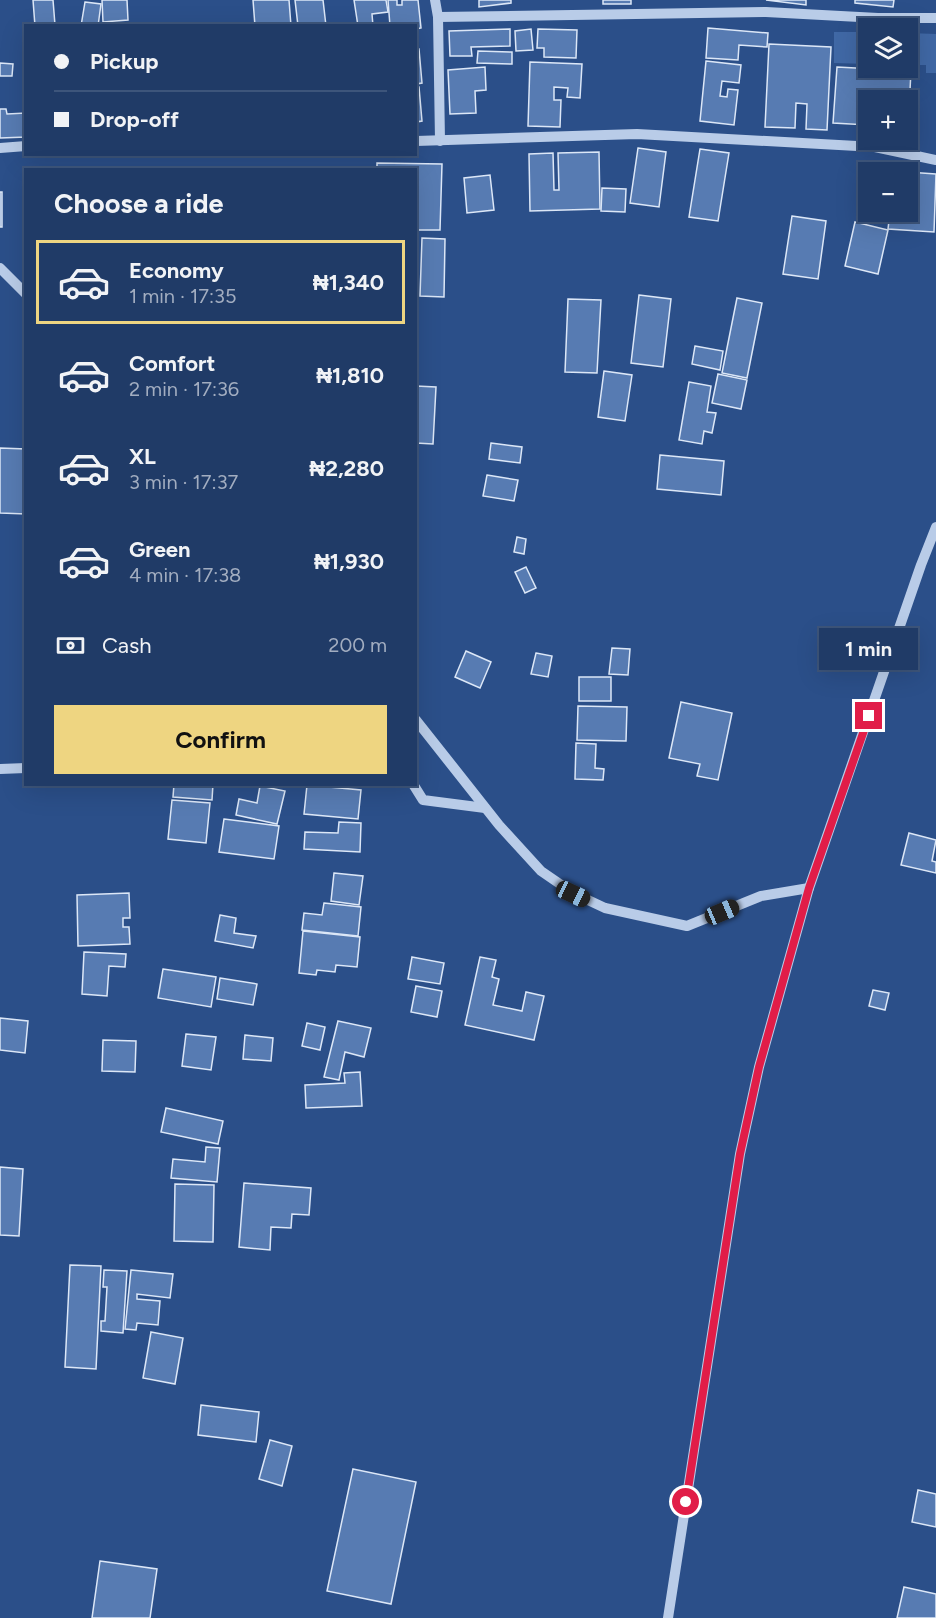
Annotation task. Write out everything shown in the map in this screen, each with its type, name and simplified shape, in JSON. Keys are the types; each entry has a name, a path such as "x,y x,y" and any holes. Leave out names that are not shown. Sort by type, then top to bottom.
{"street":[{"path":"435,0 438,17 440,141"},
{"path":"438,17 766,12 878,18 936,18"},
{"path":"417,141 637,134 875,147 936,159"},
{"path":"0,148 24,147"},
{"path":"0,268 24,292"},
{"path":"668,1618 740,1154 759,1067 809,888 936,527"},
{"path":"417,721 485,808 541,871 573,894 605,908 687,926 761,896 809,888"},
{"path":"0,769 24,768"},
{"path":"414,786 423,800 485,808"}],"shaded area":[{"path":"834,32 858,32 858,64 834,63"},
{"path":"918,33 936,34 936,73 926,73 926,65 918,65"}],"building":[{"path":"33,0 53,0 55,24 35,24"},
{"path":"102,0 127,0 128,20 103,22"},
{"path":"253,0 289,0 291,24 255,24"},
{"path":"295,0 323,0 326,24 298,24"},
{"path":"354,0 386,0 388,12 372,14 373,24 358,24"},
{"path":"388,0 397,0 397,5 402,5 402,0 418,0 421,28 417,29 417,24 390,24"},
{"path":"479,0 511,0 511,3 479,7"},
{"path":"603,0 631,0 631,4 603,4"},
{"path":"766,0 806,0 806,5"},
{"path":"855,0 894,0 893,7 855,3"},
{"path":"85,2 101,4 98,24 81,24"},
{"path":"708,28 768,33 767,47 739,45 738,60 706,58"},
{"path":"510,29 510,46 471,47 472,56 450,56 449,31"},
{"path":"531,29 533,50 516,51 515,31"},
{"path":"538,29 577,30 576,58 544,57 544,48 537,48"},
{"path":"769,44 831,47 827,130 806,129 807,104 796,103 795,128 765,127"},
{"path":"417,49 419,49 422,83 417,84"},
{"path":"478,51 512,52 512,64 477,63"},
{"path":"706,61 741,65 739,83 722,81 720,96 727,97 728,89 738,90 734,125 700,121"},
{"path":"530,62 582,64 580,98 567,97 568,88 554,87 554,100 561,100 560,127 528,126"},
{"path":"0,63 13,64 12,76 0,76"},
{"path":"485,67 486,90 475,91 476,113 450,114 448,70"},
{"path":"837,67 858,68 858,78 911,78 910,90 858,90 858,124 833,123"},
{"path":"417,87 419,87 422,121 417,122"},
{"path":"0,109 6,109 7,114 24,113 24,137 0,138"},
{"path":"638,148 666,152 659,207 630,203"},
{"path":"700,149 729,153 718,221 689,217"},
{"path":"599,152 600,209 530,211 529,154 553,153 554,190 559,190 558,153"},
{"path":"377,163 442,164 440,230 417,230 417,168 377,168"},
{"path":"918,173 936,174 934,232 888,229 889,222 918,222"},
{"path":"490,175 494,210 467,213 464,178"},
{"path":"602,188 626,189 625,212 601,211"},
{"path":"0,192 2,192 2,227 0,227"},
{"path":"792,216 826,221 818,279 783,274"},
{"path":"855,222 888,230 878,274 845,266"},
{"path":"422,238 445,239 444,297 420,296"},
{"path":"639,295 671,299 663,367 631,363"},
{"path":"737,298 762,303 747,378 722,373"},
{"path":"568,299 601,300 597,373 565,372"},
{"path":"695,346 723,351 720,370 692,364"},
{"path":"604,371 632,375 625,421 598,417"},
{"path":"718,374 747,380 741,409 712,403"},
{"path":"689,382 711,386 707,412 716,413 712,433 704,431 702,444 679,440"},
{"path":"417,386 436,387 433,444 417,443"},
{"path":"491,443 522,447 520,463 489,459"},
{"path":"0,448 24,449 24,514 0,513"},
{"path":"660,455 724,461 721,495 657,489"},
{"path":"487,475 518,480 514,501 483,496"},
{"path":"517,537 526,539 524,554 514,552"},
{"path":"526,567 536,588 525,593 515,572"},
{"path":"612,648 630,649 628,675 609,674"},
{"path":"466,651 491,662 480,688 455,677"},
{"path":"536,653 552,656 548,677 531,674"},
{"path":"579,677 611,677 611,701 579,701"},
{"path":"681,702 732,713 718,780 697,776 700,764 669,758"},
{"path":"578,706 627,707 626,741 577,740"},
{"path":"576,743 596,744 595,768 604,769 603,780 575,779"},
{"path":"174,786 213,786 212,800 173,797"},
{"path":"260,786 285,791 277,824 236,815 239,799 257,803"},
{"path":"307,786 361,790 358,819 304,814"},
{"path":"172,800 210,803 206,843 168,839"},
{"path":"224,819 279,826 274,859 219,852"},
{"path":"339,822 361,823 360,852 304,849 305,832 338,833"},
{"path":"909,833 936,840 932,861 936,862 936,873 901,865"},
{"path":"334,873 363,876 359,905 331,901"},
{"path":"129,893 130,918 123,918 123,927 129,927 130,944 78,946 77,895"},
{"path":"324,903 361,907 358,936 302,930 304,913 322,915"},
{"path":"220,915 236,918 234,933 256,936 253,948 215,941"},
{"path":"303,931 360,937 357,967 336,965 335,972 317,970 316,975 299,973"},
{"path":"84,952 126,954 125,967 109,966 107,996 82,994"},
{"path":"412,957 444,963 440,984 408,979"},
{"path":"480,957 496,960 492,977 499,979 493,1005 522,1011 526,992 544,996 534,1040 465,1025"},
{"path":"163,969 216,977 211,1007 158,998"},
{"path":"220,978 257,984 253,1005 217,999"},
{"path":"416,986 442,991 437,1017 411,1012"},
{"path":"873,990 889,993 885,1010 869,1006"},
{"path":"0,1018 28,1021 25,1053 0,1050"},
{"path":"338,1021 371,1028 364,1057 345,1052 339,1080 324,1077"},
{"path":"307,1023 325,1027 320,1050 302,1046"},
{"path":"186,1034 216,1037 211,1070 182,1066"},
{"path":"245,1035 273,1038 271,1061 243,1059"},
{"path":"103,1040 136,1041 135,1072 102,1071"},
{"path":"360,1072 362,1106 306,1108 305,1085 345,1083 344,1073"},
{"path":"166,1108 223,1121 218,1144 161,1132"},
{"path":"206,1147 220,1148 217,1182 171,1178 173,1159 205,1162"},
{"path":"0,1167 23,1169 19,1236 0,1235"},
{"path":"244,1183 311,1188 309,1215 292,1214 291,1228 271,1227 270,1250 239,1247"},
{"path":"175,1184 214,1185 213,1242 174,1241"},
{"path":"70,1265 101,1266 96,1369 65,1367"},
{"path":"104,1270 127,1271 123,1333 101,1331 101,1321 105,1321 107,1287 103,1287"},
{"path":"131,1270 173,1274 170,1298 137,1294 137,1299 160,1301 158,1325 137,1323 136,1330 125,1329"},
{"path":"151,1332 183,1338 175,1384 143,1378"},
{"path":"201,1405 259,1412 256,1442 198,1435"},
{"path":"270,1440 292,1446 282,1486 259,1479"},
{"path":"353,1469 416,1482 391,1604 327,1591"},
{"path":"918,1490 936,1494 936,1527 912,1522"},
{"path":"100,1561 157,1569 150,1618 92,1618"},
{"path":"904,1587 936,1594 936,1618 897,1618"}],"route":[{"path":"686,1502 740,1154 759,1067 809,888 869,716"}]}
